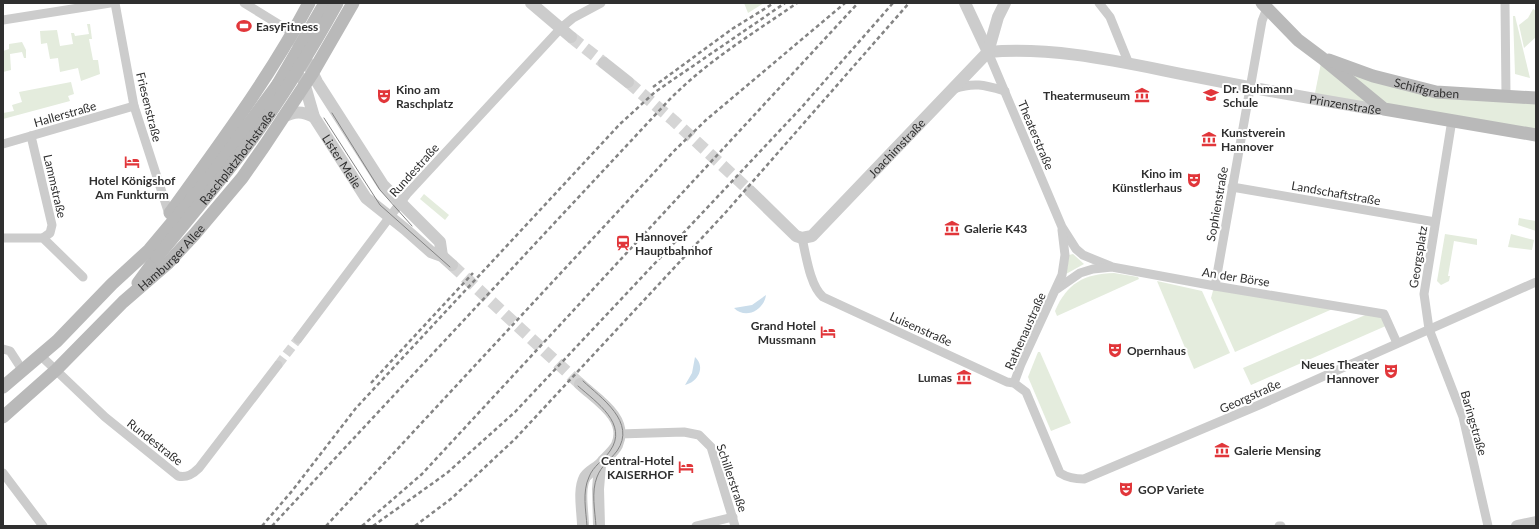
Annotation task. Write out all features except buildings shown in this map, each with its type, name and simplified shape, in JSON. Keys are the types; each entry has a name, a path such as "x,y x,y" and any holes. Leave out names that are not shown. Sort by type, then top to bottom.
{"main road":[{"name":"Hamburger Allee","path":"3,387 40,356 112,284 169,214 231,129 293,33 309,3"},
{"name":"Raschplatzhochstraße","path":"124,302 153,253 242,135 278,84 325,3"},
{"name":"Raschplatzhochstraße","path":"153,253 215,187 251,140 290,82 337,3"},
{"name":"Hamburger Allee","path":"3,417 56,370 124,302 168,263 194,235 242,178 312,74 353,3"},
{"name":"Schiffgraben","path":"1265,5 1298,40 1384,109"},
{"name":"Schiffgraben","path":"1322,58 1373,76 1436,92 1536,98"},
{"name":"Prinzenstraße","path":"1384,109 1536,134"},
{"name":"Hamburger Allee","path":"112,284 153,253"}],"street":[{"path":"3,20 110,3"},
{"name":"Friesenstraße","path":"115,3 134,106 169,214"},
{"path":"244,3 293,33"},
{"path":"530,3 571,37"},
{"name":"Rundestraße","path":"298,339 389,217 418,182 561,28 573,18 601,3"},
{"path":"965,3 988,52"},
{"path":"988,52 998,16 1005,3"},
{"path":"1099,3 1110,17 1130,64"},
{"path":"1505,3 1506,96"},
{"name":"Sophienstraße","path":"1215,286 1265,5"},
{"name":"Lister Meile","path":"293,33 312,74 383,185 440,242 442,256"},
{"name":"Lister Meile","path":"293,33 304,86 314,117 366,198 431,252 442,256 452,265"},
{"name":"Prinzenstraße","path":"988,52 1018,50 1051,52 1130,64 1251,88 1373,109 1384,109"},
{"name":"Joachimstraße","path":"802,238 808,238 819,231 988,52"},
{"name":"Theaterstraße","path":"988,52 1062,227 1076,249 1089,258 1112,267"},
{"path":"604,63 628,82"},
{"path":"952,90 968,84 979,84 1005,91"},
{"name":"Hallerstraße","path":"3,144 134,106"},
{"path":"283,117 294,112 304,112 314,117"},
{"name":"Georgsplatz","path":"1429,329 1424,294 1452,120"},
{"name":"Lammstraße","path":"31,136 52,225 50,233 43,238"},
{"name":"Landschaftstraße","path":"1232,187 1435,222"},
{"path":"750,191 791,233 802,238"},
{"name":"Theaterstraße","path":"1057,288 1064,264 1062,227"},
{"path":"3,238 43,238 83,277"},
{"name":"Luisenstraße","path":"802,238 807,262 819,294 834,303 1014,384"},
{"name":"An der Börse","path":"1057,288 1080,273 1094,269 1112,267 1384,314 1397,343"},
{"path":"1429,329 1536,282"},
{"name":"Rathenaustraße","path":"1014,384 1028,348 1057,288"},
{"name":"Georgstraße","path":"1014,384 1026,392 1060,473 1066,477 1084,479 1239,414 1429,329"},
{"name":"Baringstraße","path":"1429,329 1463,417 1488,526"},
{"path":"3,349 10,351 23,371"},
{"name":"Rundestraße","path":"40,356 132,440 178,476 184,477 190,475 199,468 278,366"},
{"path":"580,384 612,413 618,425 619,434 616,446 600,465 585,477 583,484 583,526"},
{"name":"Schillerstraße","path":"619,434 684,432 699,435 711,447 734,522"},
{"path":"599,526 598,489 600,465"},
{"path":"3,473 43,526"},
{"path":"696,526 734,522"},
{"path":"1517,526 1536,522"}],"green space":[{"path":"744,3 764,3 748,13"},
{"path":"1533,9 1536,11 1536,37 1524,48 1519,25 1528,18"},
{"path":"1513,16 1515,16 1530,78 1515,74"},
{"path":"87,24 90,24 92,39 89,39 93,60 98,60 100,74 81,81 78,68 60,72 58,58 50,59 47,43 41,44 40,31 57,30 60,46 73,44 71,33 74,33 75,36 89,34"},
{"path":"22,42 26,50 26,58 24,58 22,52 10,54 11,70 3,72 3,51 9,49 9,44"},
{"path":"1322,58 1384,109 1314,98"},
{"path":"1337,66 1370,78 1536,101 1536,131 1387,107"},
{"path":"71,82 74,94 68,96 70,101 3,119 3,113 14,111 12,105 22,102 19,92"},
{"path":"424,194 449,215 445,220 420,199"},
{"path":"1519,218 1536,221 1536,231 1518,225"},
{"path":"1445,234 1477,239 1477,245 1454,241 1448,276 1450,276 1449,281 1441,285 1437,281"},
{"path":"1511,234 1534,240 1532,250 1508,247"},
{"path":"1073,254 1084,264 1066,274 1069,255"},
{"path":"1114,273 1138,277 1139,279 1057,316 1055,311 1065,293 1071,287 1085,278 1094,275"},
{"path":"1157,281 1202,291 1230,353 1194,369"},
{"path":"1214,287 1337,307 1235,352 1211,298"},
{"path":"1370,313 1383,315 1388,325 1251,385 1243,368"},
{"path":"1038,352 1040,352 1071,423 1051,431 1028,377"}],"water":[{"path":"766,295 762,305 754,312 739,312 734,308 752,305"},
{"path":"695,357 700,365 699,374 694,381 685,385 692,373"}],"tunnel":[{"path":"571,37 604,63"},
{"path":"628,82 674,121 750,191"},
{"path":"452,265 580,384"},
{"path":"278,365 298,339"}],"tram line":[{"path":"332,113 380,190 412,226"},
{"path":"324,118 380,205 450,267"},
{"path":"583,381 607,403 620,421 623,430 622,440 617,451 601,470 595,483 594,502 596,526"},
{"path":"578,386 608,414 616,432 615,441 610,451 593,470 587,483 585,502 587,526"}],"railway":[{"path":"653,87 732,29 774,3"},
{"path":"262,526 292,491 356,408 620,124 655,92 785,3"},
{"path":"272,526 670,99 716,59 797,3"},
{"path":"326,526 675,150 706,120 845,3"},
{"path":"362,526 422,474 858,3"},
{"path":"373,526 447,473 515,412 801,108 893,3"},
{"path":"415,526 452,498 515,439 726,212 909,3"},
{"path":"371,383 473,273"}],"place":[{"name":"EasyFitness","path":"244,26"},
{"name":"Theatermuseum","path":"1142,95"},
{"name":"Dr. Buhmann Schule","path":"1211,95"},
{"name":"Kino am Raschplatz","path":"384,96"},
{"name":"Kunstverein Hannover","path":"1209,139"},
{"name":"Hotel Königshof Am Funkturm","path":"132,162"},
{"name":"Kino im Künstlerhaus","path":"1194,180"},
{"name":"Galerie K43","path":"952,228"},
{"name":"Hannover Hauptbahnhof","path":"623,243"},
{"name":"Grand Hotel Mussmann","path":"828,332"},
{"name":"Opernhaus","path":"1115,350"},
{"name":"Neues Theater Hannover","path":"1391,371"},
{"name":"Lumas","path":"964,377"},
{"name":"Galerie Mensing","path":"1222,450"},
{"name":"Central-Hotel KAISERHOF","path":"686,467"},
{"name":"GOP Variete","path":"1126,489"}]}
